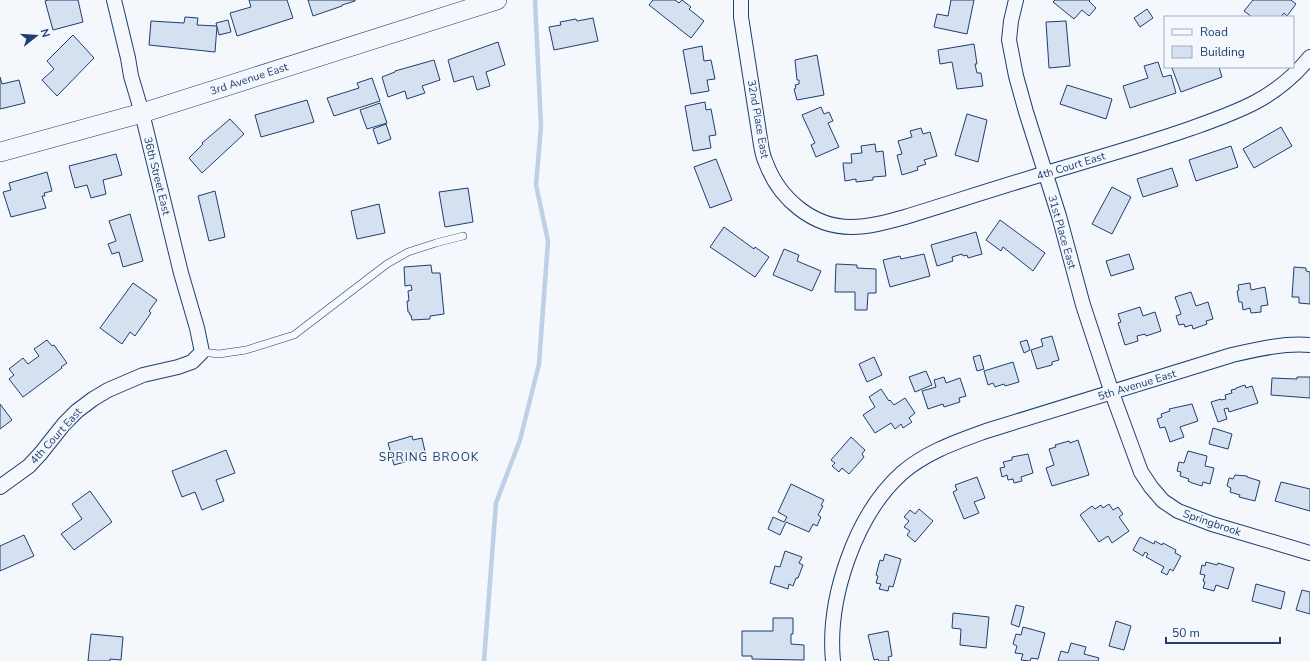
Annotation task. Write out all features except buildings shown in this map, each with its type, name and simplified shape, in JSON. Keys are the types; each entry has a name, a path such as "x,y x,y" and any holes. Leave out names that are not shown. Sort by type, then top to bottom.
{"street":[{"name":"36th Street East","path":"114,0 131,76 142,113 202,352"},
{"name":"3rd Avenue East","path":"0,152 142,113 497,0"},
{"name":"32nd Place East","path":"741,0 741,17 761,145 766,162 774,179 785,195 798,208 814,219"},
{"name":"31st Place East","path":"1016,0 1011,21 1009,40 1012,58 1026,112 1059,216 1083,305 1112,393"},
{"name":"4th Court East","path":"814,219 832,225 850,227 869,226 905,217 1170,136 1239,111 1272,93 1300,69 1310,57"},
{"name":"5th Avenue East","path":"833,661 831,642 836,604 852,550 867,516 889,486 917,462 934,452 986,431 1232,355 1269,347 1310,345"},
{"name":"4th Court East","path":"0,487 29,466 64,424 77,411 93,399 126,381 192,362 202,352"},
{"name":"Springbrook","path":"1112,393 1142,472 1151,488 1163,500 1178,511 1212,524 1310,553"}],"lane":[{"path":"202,352 219,354 246,350 294,335 387,264 408,252 463,236"}],"waterway":[{"path":"484,661 496,503 520,440 539,364 548,241 536,185 541,126 535,0"}],"district":[{"name":"SPRING BROOK","path":"429,457"}]}
